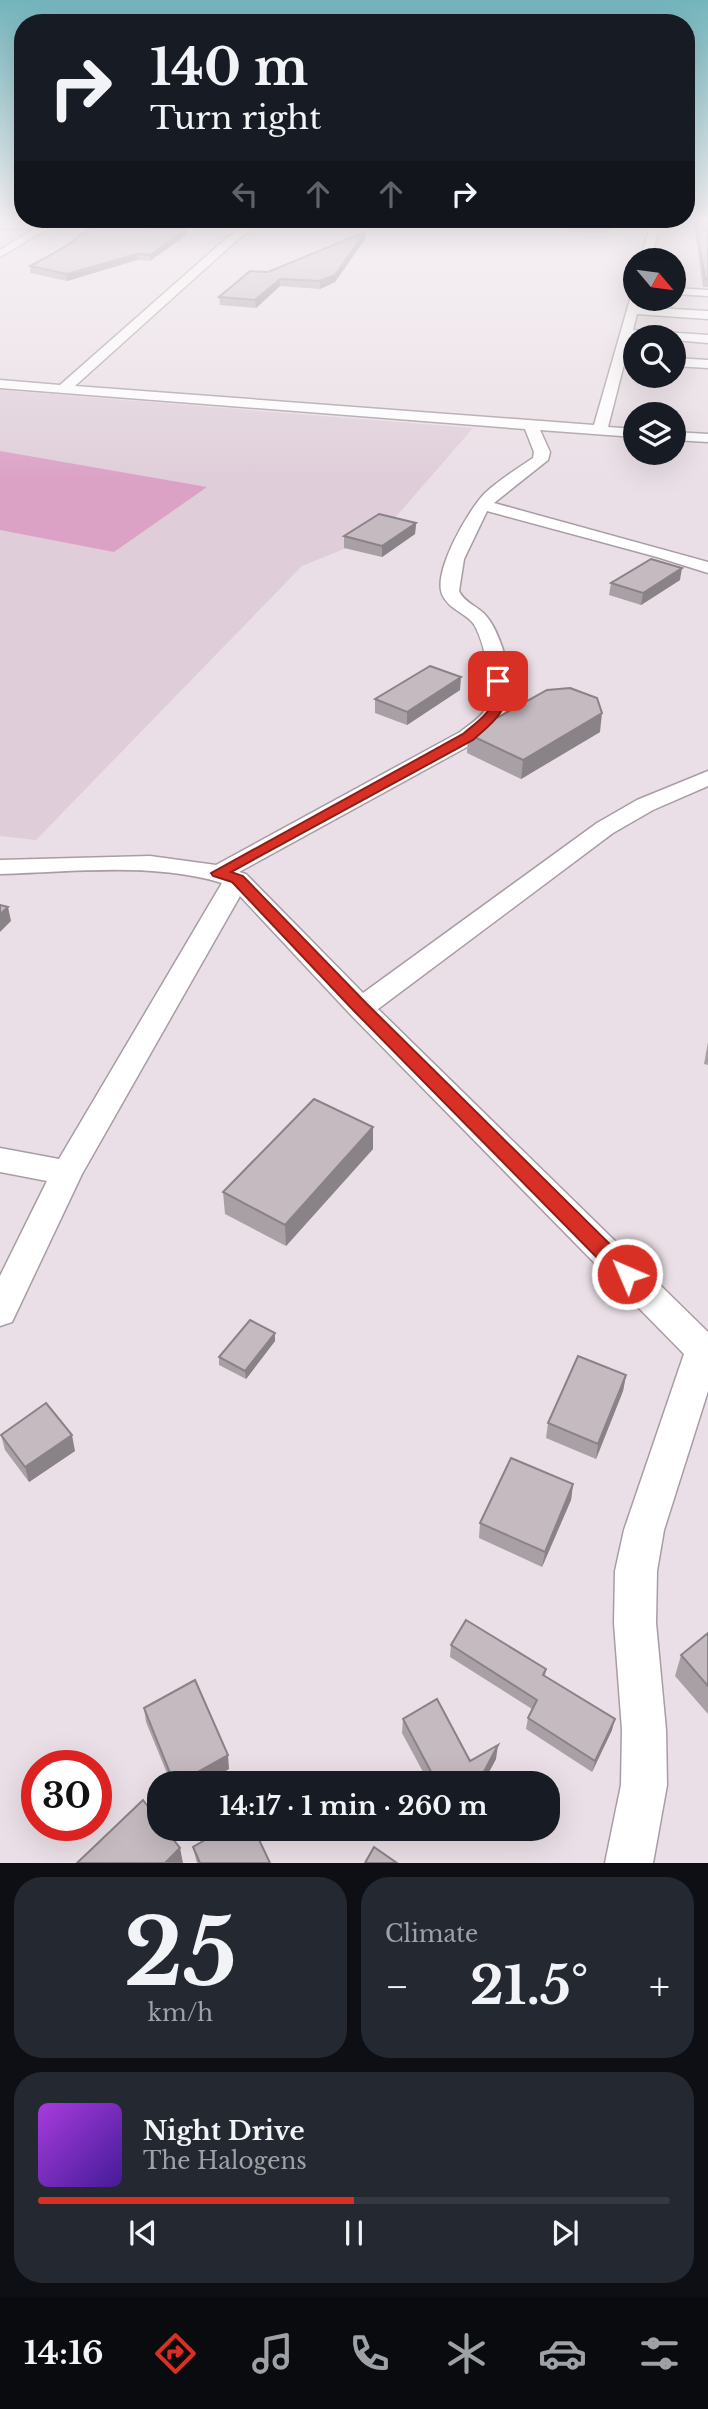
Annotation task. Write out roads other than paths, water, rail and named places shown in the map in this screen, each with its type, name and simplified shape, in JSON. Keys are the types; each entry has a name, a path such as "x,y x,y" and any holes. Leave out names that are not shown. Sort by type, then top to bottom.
{"street":[{"path":"63,389 158,305"},
{"path":"686,312 708,315"},
{"path":"686,337 708,339"},
{"path":"600,430 623,344"},
{"path":"619,358 623,358"},
{"path":"686,363 708,364"},
{"path":"0,384 623,432"},
{"path":"0,1312 67,1173 228,876 468,737 494,714 501,697 489,631 479,618 454,600 449,588 454,565 483,505 496,491 540,460 542,453 531,426"},
{"path":"686,437 708,438"},
{"path":"483,505 663,553 708,568"},
{"path":"361,1008 605,828 645,805 708,778"},
{"path":"0,867 150,863 203,869 228,876 705,1352 644,1530 636,1571 635,1623 644,1730 644,1786 629,1863"},
{"path":"0,1160 67,1173"}]}
